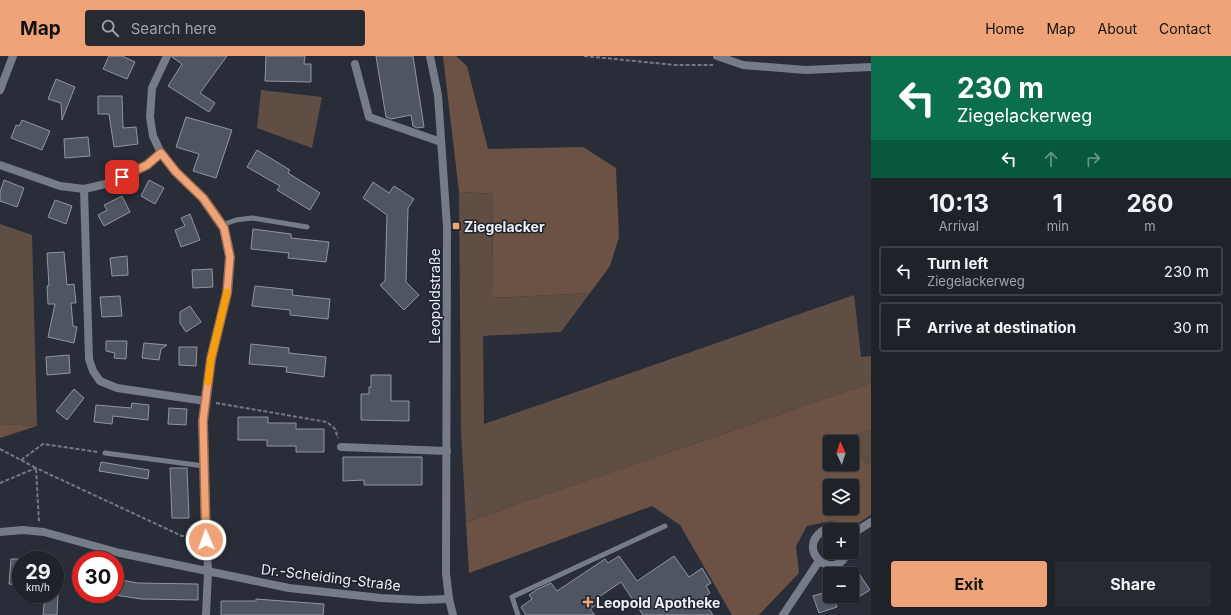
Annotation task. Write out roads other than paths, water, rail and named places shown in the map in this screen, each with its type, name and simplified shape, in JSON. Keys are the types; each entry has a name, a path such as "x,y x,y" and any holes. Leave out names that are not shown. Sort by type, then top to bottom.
{"street":[{"path":"0,90 13,56"},
{"path":"167,56 152,88 150,117 153,136 161,153 176,172 203,198 224,228 230,257 227,293 211,359 203,421 208,572 206,615"},
{"name":"Leopoldstraße","path":"430,56 438,96 447,227 446,573 449,599 453,615"},
{"path":"717,56 743,65 806,70 871,67"},
{"path":"355,64 369,117 442,142"},
{"path":"0,165 60,186 84,190 110,183 147,165 161,153"},
{"path":"84,190 89,359 93,371 100,381 117,388 205,401"},
{"path":"342,447 447,451"},
{"path":"859,530 871,522"},
{"path":"823,529 816,536 812,546 814,555 819,561 825,564 835,565 844,559"},
{"name":"Dr.-Scheiding-Straße","path":"0,532 23,530 39,532 120,553 289,588 381,598 420,600 449,599"},
{"path":"783,615 819,561"}],"lane":[{"path":"222,225 236,220 252,218 307,227"},
{"path":"105,453 204,466"},
{"path":"518,615 512,597 665,526"}],"place":[{"name":"Ziegelacker","path":"456,226"},
{"name":"Leopold Apotheke","path":"588,602"}]}
